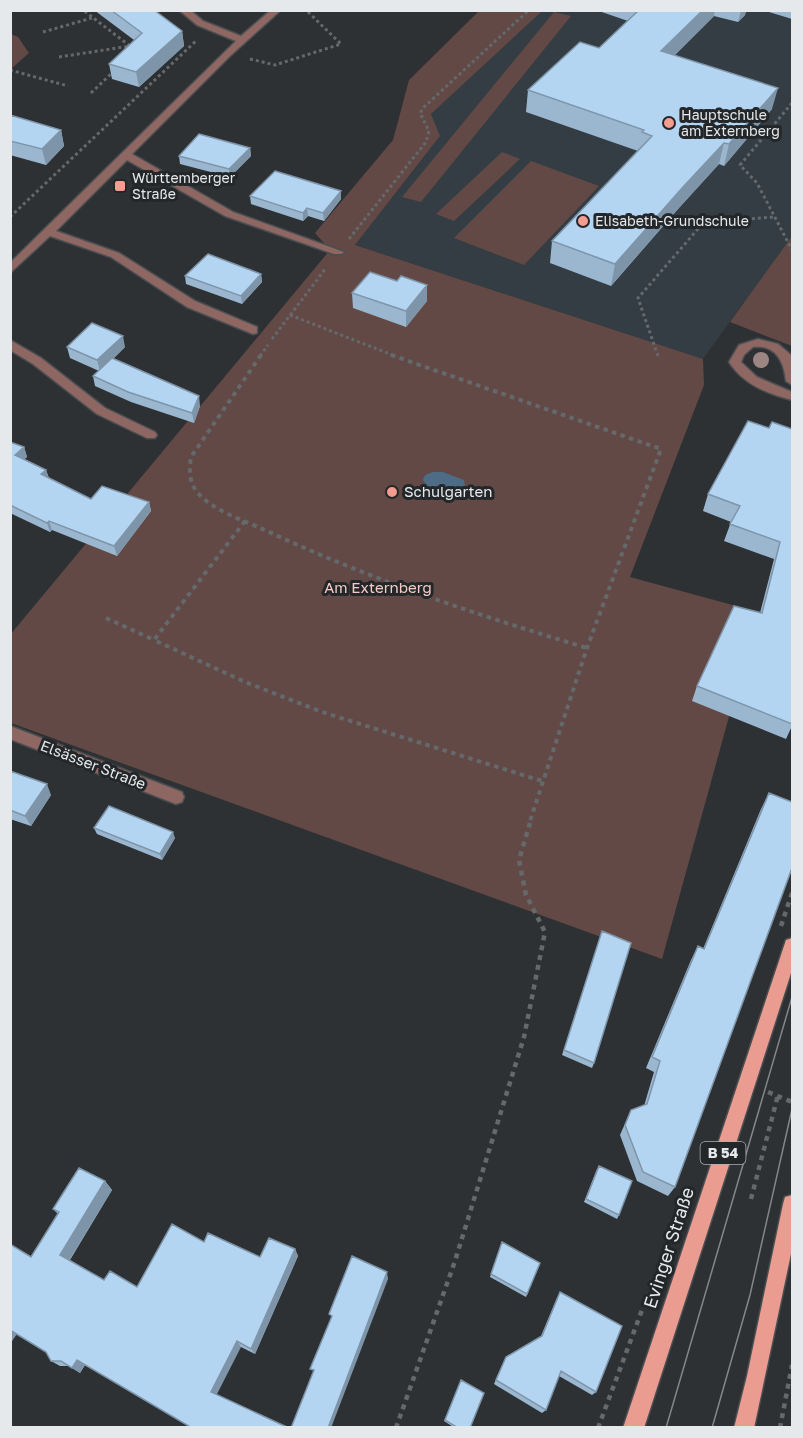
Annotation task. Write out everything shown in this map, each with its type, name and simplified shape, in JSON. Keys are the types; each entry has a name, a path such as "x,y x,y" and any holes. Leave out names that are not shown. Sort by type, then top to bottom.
{"main road":[{"name":"Evinger Straße","path":"633,1428 792,946"},
{"path":"744,1428 757,1376 792,1204"}],"street":[{"path":"183,10 210,27 242,40"},
{"path":"10,270 242,40 277,10"},
{"path":"126,155 229,214 338,252"},
{"path":"49,231 115,255 191,304 254,330"},
{"path":"792,381 791,365 786,355 775,347 760,342 745,345 737,352 735,362 745,375 763,386 792,396"},
{"path":"10,344 37,361 101,411 151,435"},
{"name":"Elsässer Straße","path":"10,732 176,797"}],"path":[{"path":"83,10 130,46 131,55"},
{"path":"243,57 275,65 341,44 306,10"},
{"path":"529,10 424,107 420,114 429,131 426,142 290,315 191,457 189,471 191,483 201,495 245,520 358,573 477,615 587,648"},
{"path":"43,32 92,17"},
{"path":"10,217 210,27"},
{"path":"59,57 130,46"},
{"path":"10,70 68,86"},
{"path":"91,93 115,70"},
{"path":"792,103 740,165 757,183 792,250"},
{"path":"658,356 638,298 704,222 775,217"},
{"path":"290,315 362,345 661,449 587,648 542,781 519,860 526,895 545,932 524,1037 455,1261 396,1428"},
{"path":"154,640 245,520"},
{"path":"106,618 245,682 322,712 542,781"},
{"path":"751,1199 778,1095"},
{"path":"780,1428 792,1365"}],"shaded area":[{"path":"783,10 792,13 792,236 703,359 355,245 440,136 431,114 541,11"}],"green space":[{"name":"Am Externberg","path":"479,11 541,12 431,114 440,136 355,245 703,359 704,385 630,577 758,612 662,959 11,723 10,635 330,250 315,233 393,140 409,80"},
{"path":"554,12 571,16 421,202 402,197"},
{"path":"11,34 18,37 29,53 11,69"},
{"path":"502,152 520,159 454,221 436,214"},
{"path":"531,161 599,186 524,265 454,238"},
{"path":"792,236 792,346 730,322"}],"water":[{"path":"443,472 464,480 465,486 455,492 437,491 426,485 423,480 425,475"}],"building":[{"path":"111,10 154,10 182,31 136,72 109,64 142,33"},
{"path":"639,10 703,10 661,51 778,88 729,144 724,143 683,187 615,264 552,241 652,136 642,132 644,130 528,90 580,42 599,48"},
{"path":"10,115 61,130 42,149 10,141"},
{"path":"199,134 250,148 229,169 179,156"},
{"path":"275,171 341,191 323,213 307,208 303,213 250,196"},
{"path":"208,254 261,274 241,296 185,276"},
{"path":"370,272 397,281 401,276 427,285 406,311 352,293"},
{"path":"92,323 123,336 97,360 67,347"},
{"path":"112,358 199,396 192,413 128,392 93,376"},
{"path":"748,421 769,428 772,422 792,429 792,724 697,686 734,606 762,613 780,542 730,524 740,506 708,494"},
{"path":"10,442 24,447 15,455 46,470 41,474 91,499 102,486 149,502 114,546 49,521 47,523 10,505"},
{"path":"10,771 47,784 25,816 10,810"},
{"path":"769,793 792,802 792,868 675,1187 643,1172 625,1125 631,1110 647,1104 660,1061 652,1057 698,946 704,949"},
{"path":"109,806 173,832 160,854 94,828"},
{"path":"602,931 631,943 594,1063 564,1050"},
{"path":"599,1166 632,1181 619,1215 586,1199"},
{"path":"79,1168 105,1181 60,1255 104,1280 110,1271 137,1287 172,1224 204,1242 208,1233 260,1257 269,1238 295,1249 251,1349 237,1341 211,1392 289,1428 192,1428 77,1360 72,1368 61,1361 51,1361 46,1352 10,1330 10,1244 31,1257 59,1212 53,1209"},
{"path":"502,1242 540,1263 527,1294 491,1274"},
{"path":"352,1256 387,1272 328,1428 291,1428 314,1370 310,1369 332,1316 329,1314"},
{"path":"560,1292 622,1326 596,1392 561,1371 546,1410 496,1380 506,1357 542,1336"},
{"path":"461,1380 484,1393 470,1428 458,1428 445,1420"}],"tram line":[{"path":"666,1428 792,997"},
{"path":"712,1428 750,1295 792,1109"}],"place":[{"name":"Hauptschule am Externberg","path":"669,123"},
{"name":"Württemberger Straße","path":"120,186"},
{"name":"Elisabeth-Grundschule","path":"583,221"},
{"name":"Schulgarten","path":"392,492"}]}
